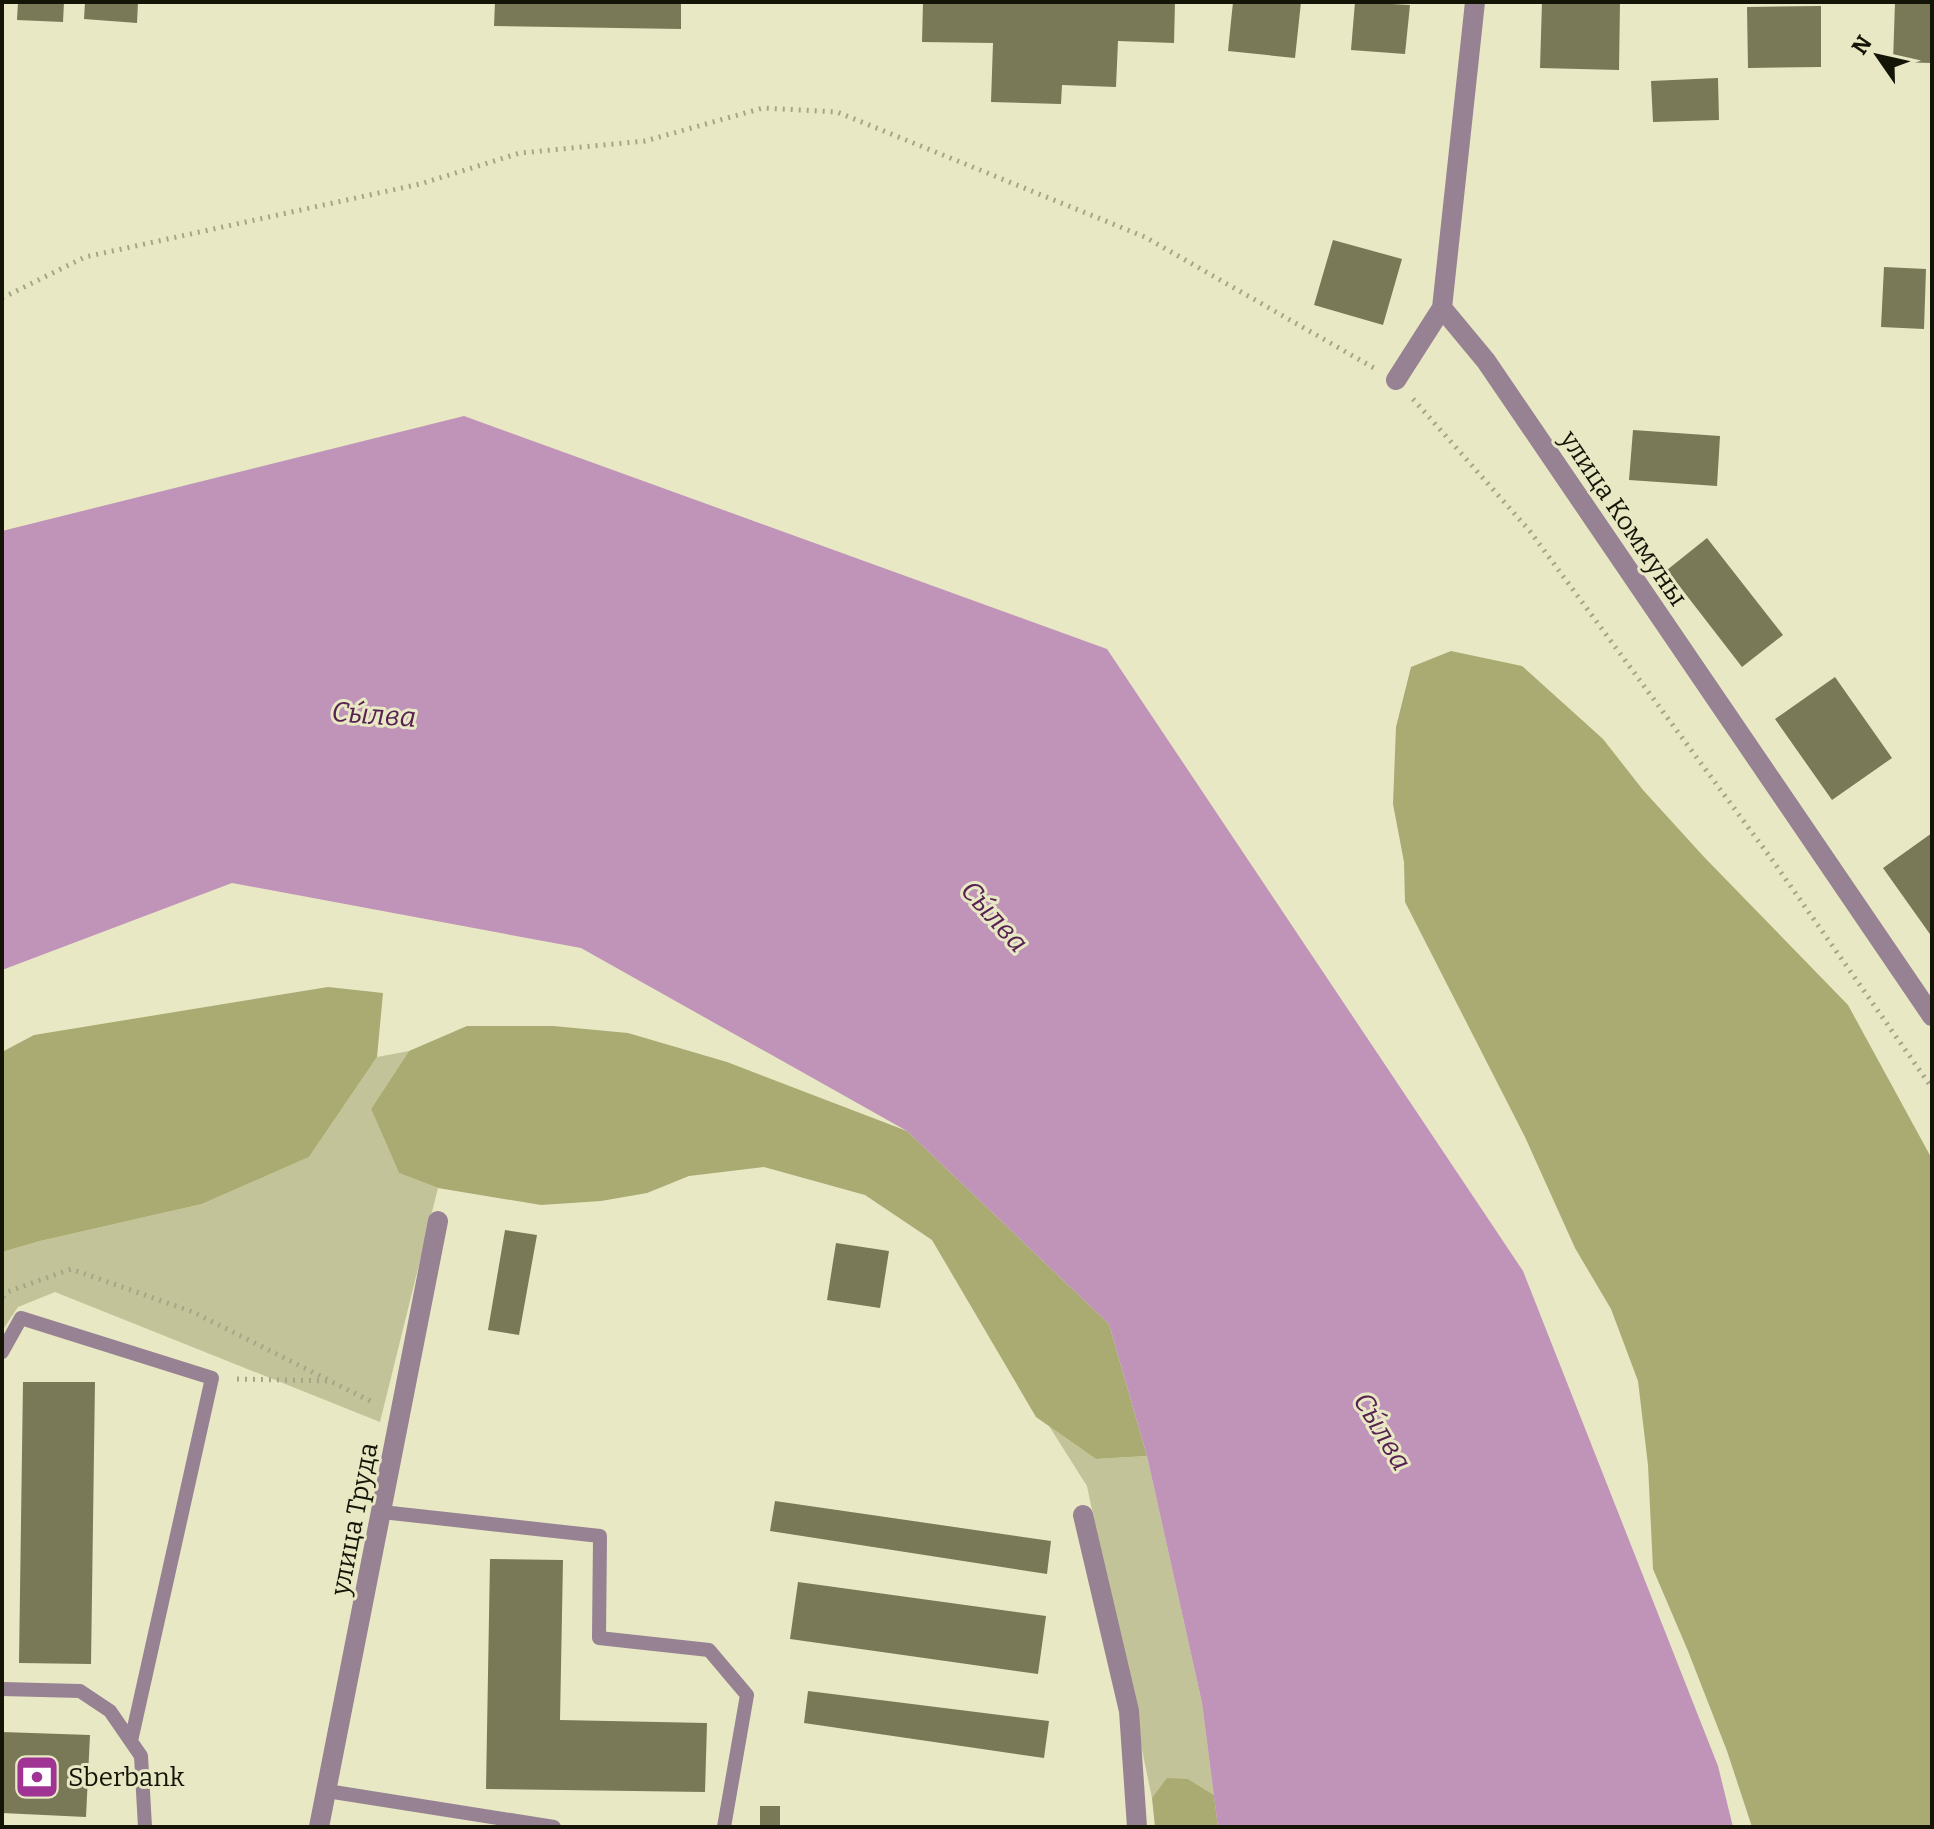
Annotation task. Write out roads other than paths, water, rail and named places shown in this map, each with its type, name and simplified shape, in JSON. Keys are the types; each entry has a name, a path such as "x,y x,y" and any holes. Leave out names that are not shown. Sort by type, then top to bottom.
{"street":[{"path":"1396,380 1442,308 1475,2"},
{"name":"улица Коммуны","path":"1442,308 1495,374 1932,1016"},
{"name":"улица Труда","path":"319,1827 438,1221"},
{"path":"1083,1515 1129,1711 1137,1827"}],"lane":[{"path":"2,1352 21,1318 212,1378 131,1741"},
{"path":"382,1512 600,1536 599,1638 709,1650 747,1695 724,1827"},
{"path":"2,1689 80,1691 110,1711 141,1756 145,1827"},
{"path":"327,1791 554,1827"}],"water":[{"name":"Сы́лва","path":"464,416 1107,649 1523,1271 1718,1766 1733,1827 1218,1827 1202,1703 1147,1456 1109,1324 907,1131 581,948 232,883 2,970 2,531"}],"place":[{"name":"Sberbank","path":"37,1777"}]}
